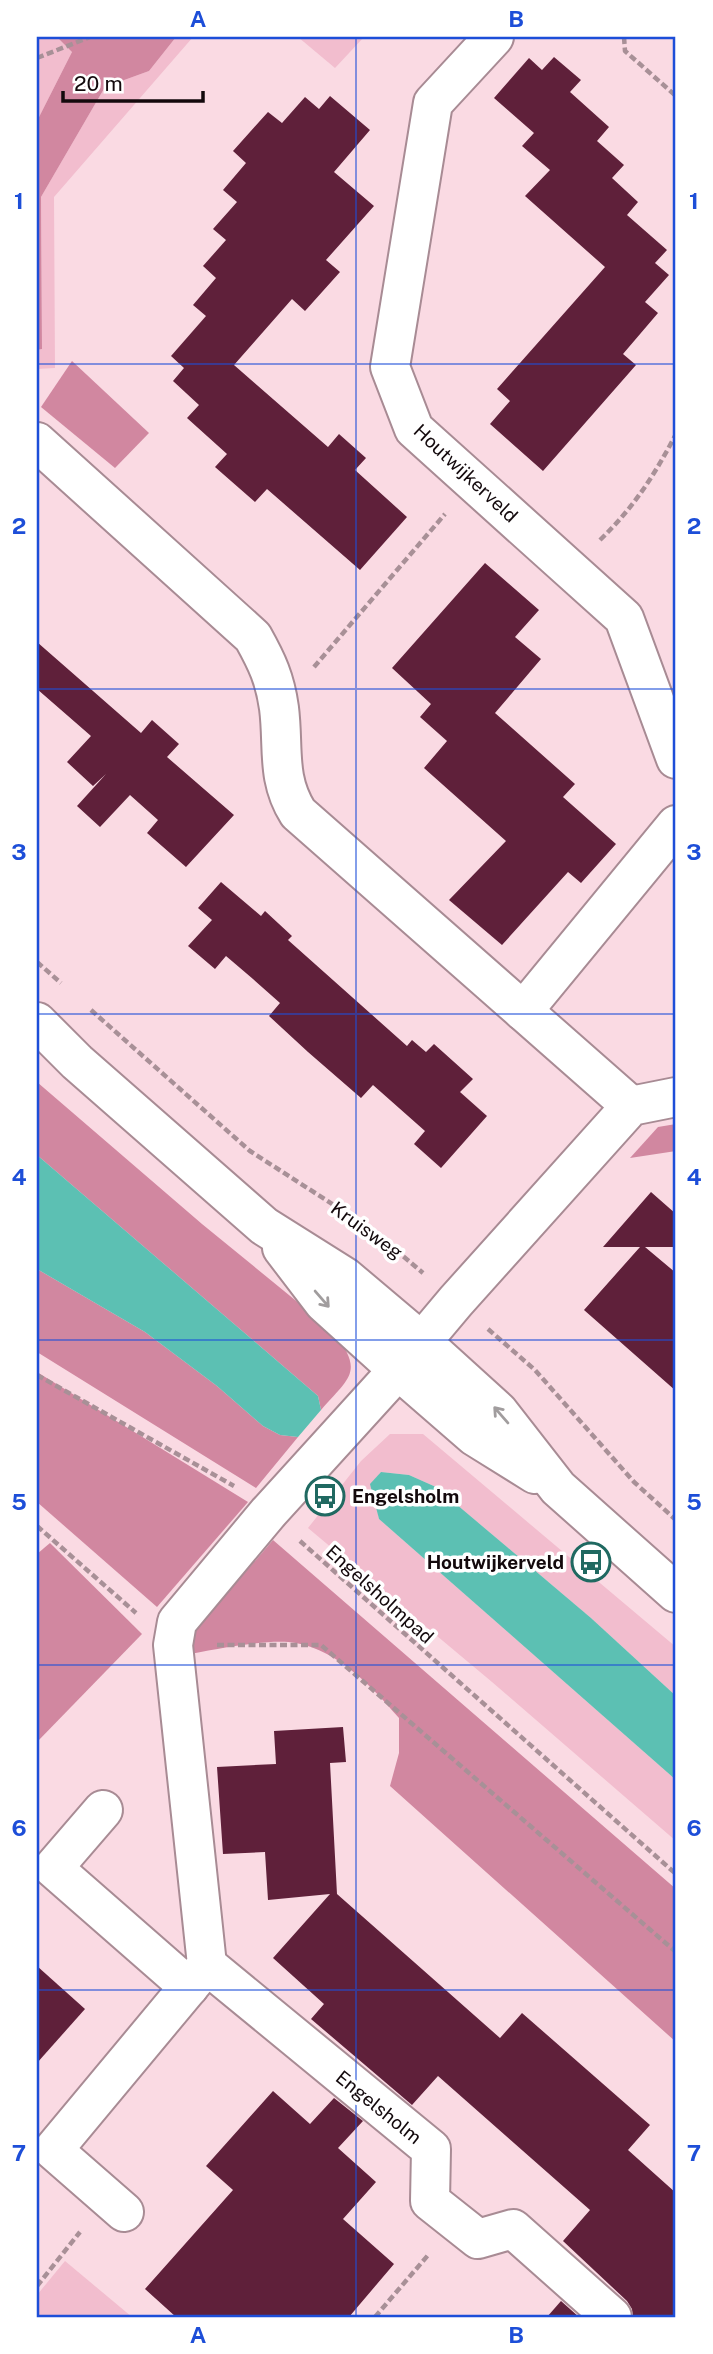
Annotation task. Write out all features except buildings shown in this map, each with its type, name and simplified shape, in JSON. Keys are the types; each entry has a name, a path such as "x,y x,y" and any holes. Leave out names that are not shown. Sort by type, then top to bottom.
{"street":[{"name":"Houtwijkerveld","path":"494,37 433,103 390,367 414,429 624,618 676,759"},
{"path":"37,442 253,637 271,670 279,707 287,796 298,813 631,1106"},
{"path":"523,1011 676,825"},
{"path":"37,1022 77,1062 264,1226 345,1277 410,1356 498,1411 558,1488 676,1593"},
{"path":"37,1038 77,1062"},
{"path":"116,2205 53,2150 198,1976 173,1645 177,1622 268,1513 631,1106 676,1097"},
{"name":"Engelsholm","path":"103,1810 52,1868 431,2149 430,2201 478,2239 513,2229 612,2317"}],"path":[{"path":"37,58 90,37"},
{"path":"624,37 625,51 676,96"},
{"path":"570,569 620,520 651,481 676,434"},
{"path":"279,707 473,482"},
{"path":"37,962 67,989"},
{"name":"Kruisweg","path":"88,1007 250,1151 371,1229 456,1301 535,1370 634,1482 676,1520"},
{"name":"Engelsholmpad","path":"37,1375 245,1493 676,1874"},
{"path":"37,1526 173,1645 321,1645 676,1952"},
{"path":"37,2286 116,2205"},
{"path":"376,2317 456,2221"}],"shaded area":[{"path":"37,37 57,37 72,52 37,121"},
{"path":"57,37 176,37 149,71 105,87 41,197 42,349 37,350 37,121 72,52"},
{"path":"176,37 193,37 54,197 55,368 37,369 37,350 42,349 41,197 105,87 149,71"},
{"path":"298,37 364,37 335,68"},
{"path":"72,361 149,433 115,468 41,407"},
{"path":"37,1082 202,1224 333,1331 348,1356 350,1373 321,1410 318,1396 37,1155"},
{"path":"676,1124 676,1151 630,1158 658,1127"},
{"path":"37,1155 318,1396 321,1410 298,1437 280,1435 263,1426 217,1386 145,1332 37,1269"},
{"path":"37,1269 145,1332 217,1386 263,1426 280,1435 298,1437 256,1488 37,1352"},
{"path":"37,1372 248,1502 157,1607 37,1502"},
{"path":"390,1434 423,1434 676,1647 676,1696 591,1618 436,1487 409,1475 381,1472 371,1484 379,1519 676,1780 676,1841 308,1528 361,1461"},
{"path":"381,1472 409,1475 436,1487 591,1618 676,1696 676,1780 379,1519 370,1484"},
{"path":"273,1540 676,1889 676,2042 390,1786 399,1753 399,1718 354,1672 312,1647 296,1643 256,1643 184,1655 183,1645"},
{"path":"50,1543 142,1634 37,1742 37,1554"},
{"path":"65,2261 132,2317 37,2317 37,2295"}],"place":[{"name":"Engelsholm","path":"325,1496"},
{"name":"Houtwijkerveld","path":"591,1562"}]}
